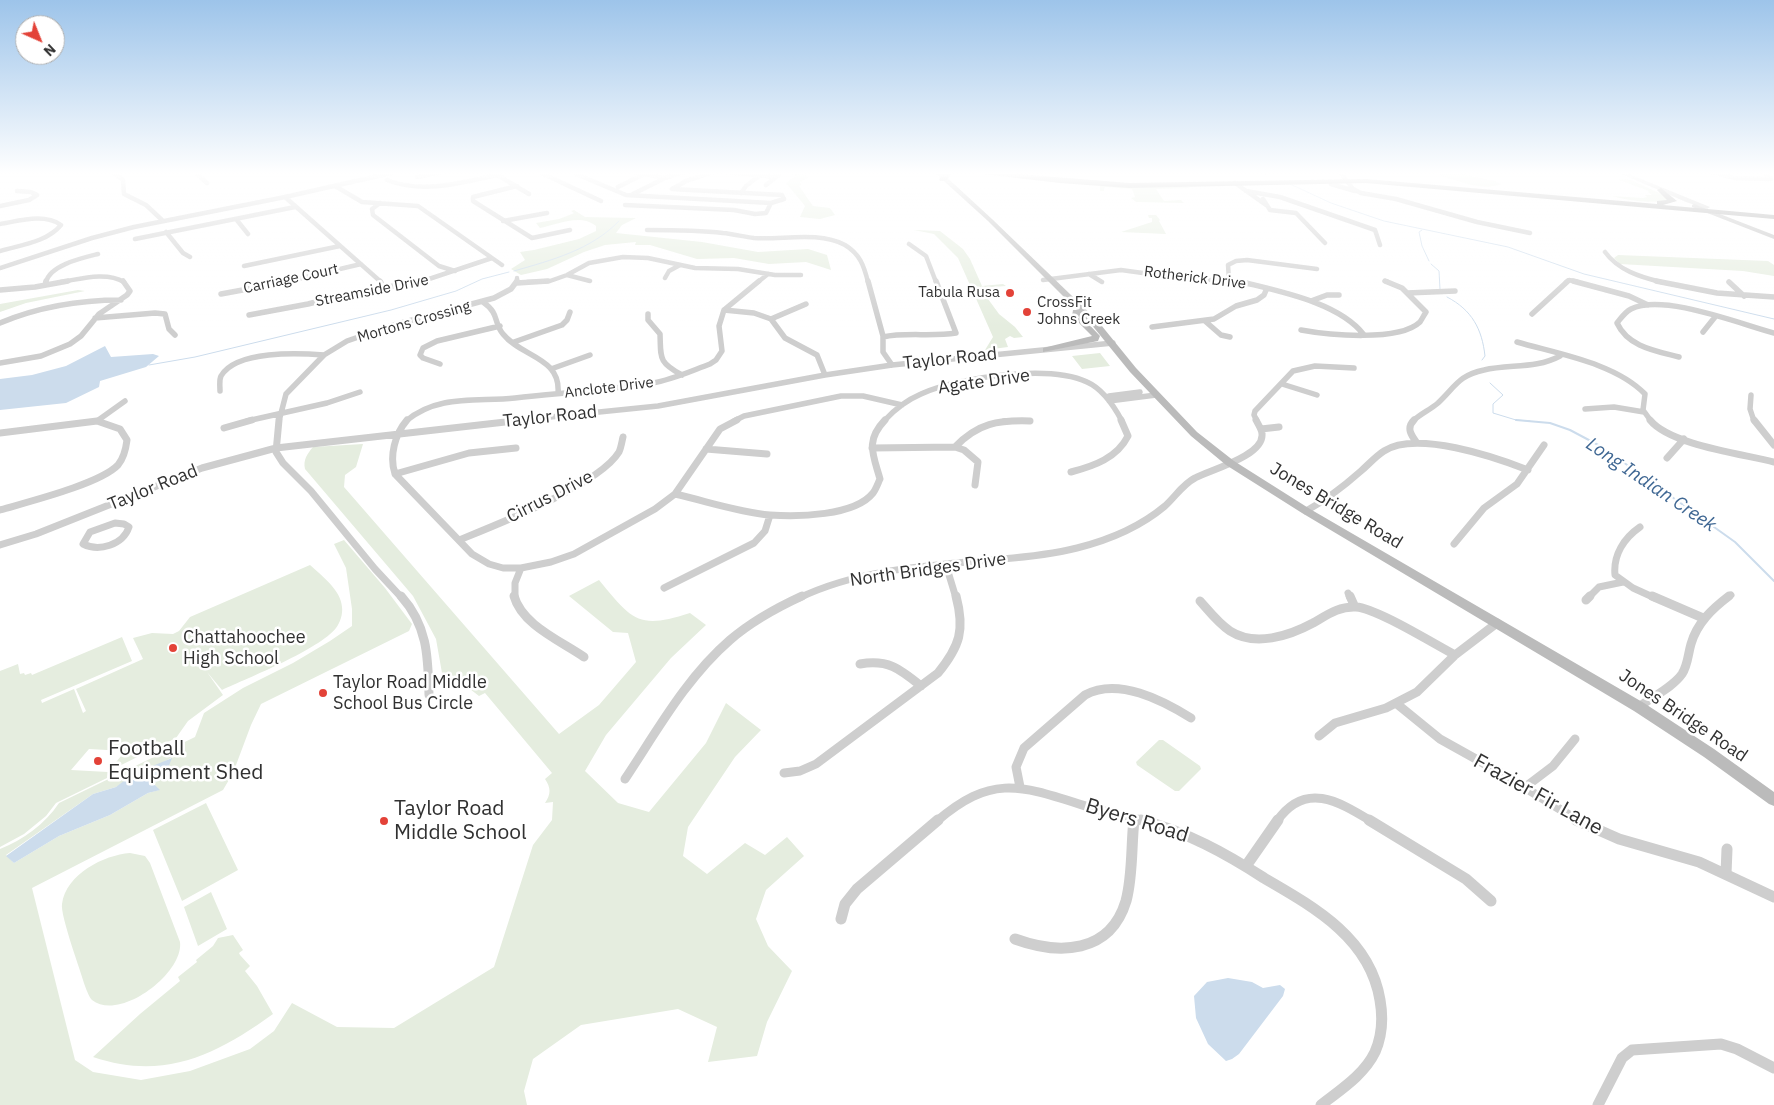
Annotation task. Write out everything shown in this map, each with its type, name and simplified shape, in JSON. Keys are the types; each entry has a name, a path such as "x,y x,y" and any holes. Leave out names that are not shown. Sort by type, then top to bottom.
{"main road":[{"name":"Jones Bridge Road","path":"986,224 1047,280 1194,434 1230,463 1306,511 1639,707 1709,753 1774,800"},
{"name":"Jones Bridge Road","path":"993,224 1076,312 1112,346"},
{"path":"1742,224 1774,237"},
{"path":"1760,224 1774,231"},
{"path":"1046,350 1095,339 1096,336 1076,316 1076,312"}],"street":[{"path":"0,251 44,238 55,232 61,225 59,224"},
{"path":"0,268 92,238 148,224"},
{"path":"135,240 208,224"},
{"path":"240,224 248,234"},
{"path":"315,224 380,280 383,288"},
{"path":"384,224 439,266 455,271"},
{"path":"443,224 502,265"},
{"path":"507,224 532,238 570,230"},
{"path":"1307,224 1325,242"},
{"path":"1357,224 1375,230 1380,245"},
{"path":"1485,224 1530,233"},
{"path":"647,230 721,233 754,238 813,238 830,241 849,248 864,263 883,337 884,353 892,365"},
{"path":"166,232 184,253 190,257"},
{"path":"883,337 937,336 956,333 926,256 909,244"},
{"path":"244,266 340,246"},
{"path":"1605,252 1617,266 1642,276 1744,296 1774,297"},
{"path":"46,285 47,277 54,271 98,254"},
{"name":"Streamside Drive","path":"249,315 308,304 355,292 423,282 470,264 492,258"},
{"path":"567,275 589,263 615,258 648,258 695,268 738,269 768,274 801,275"},
{"path":"1229,280 1228,265 1240,260 1254,260 1317,269"},
{"path":"0,263 8,266"},
{"name":"Carriage Court","path":"221,294 292,281 361,264"},
{"path":"665,278 669,271 680,265"},
{"name":"Rotherick Drive","path":"1047,280 1121,270 1179,278 1229,280 1267,288 1311,301 1350,320 1358,326 1364,335"},
{"path":"724,310 768,274"},
{"path":"1089,274 1102,282"},
{"path":"567,275 590,280"},
{"name":"Mortons Crossing","path":"276,448 280,414 290,388 324,355 347,341 375,330 483,302 504,294 517,281 544,282 567,275"},
{"path":"0,290 85,278 115,278 123,281 129,288 128,294 95,318 79,338 67,346 28,358 0,362"},
{"path":"1532,314 1538,306 1569,280 1629,296 1648,305"},
{"path":"1300,330 1317,333 1364,335 1400,333 1426,315 1424,308 1407,293 1398,286 1385,281"},
{"path":"1729,282 1744,296"},
{"path":"1152,327 1205,322 1221,316 1236,306 1256,300 1264,295 1267,288"},
{"path":"1407,293 1455,291"},
{"path":"1311,301 1327,295 1339,295"},
{"path":"0,323 71,304 99,300 121,300"},
{"path":"483,302 495,312 503,334 551,368 559,380 558,394"},
{"path":"771,320 806,304"},
{"path":"1679,357 1624,338 1618,329 1617,323 1632,308 1648,305 1676,308 1715,316 1774,333"},
{"path":"724,310 754,313 771,320 785,338 817,355 825,374"},
{"name":"Anclote Drive","path":"398,433 402,424 413,415 428,407 446,402 466,399 512,398 644,385 682,375 710,364 721,354 723,348 719,326 724,310"},
{"path":"514,342 562,325 568,320 570,312"},
{"path":"95,318 155,313 165,314 170,332 175,335"},
{"path":"648,314 648,320 660,334 659,349 662,358 669,367 682,375"},
{"path":"1703,332 1715,316"},
{"path":"1205,322 1221,334 1230,337"},
{"path":"440,364 423,358 420,355 422,348 436,341 500,326"},
{"path":"1517,342 1616,373 1634,382 1645,394 1642,406 1644,412 1658,426 1684,439 1709,448 1774,461"},
{"name":"Taylor Road","path":"0,545 94,511 202,468 276,448 664,405 825,374 892,365 1046,350 1112,346"},
{"path":"220,391 219,380 224,373 234,366 251,359 284,353 324,355"},
{"path":"551,368 590,355"},
{"path":"1417,443 1409,432 1408,427 1411,422 1434,406 1450,386 1460,378 1491,368 1548,362 1560,356"},
{"path":"1279,427 1261,429 1254,415 1255,411 1293,371 1311,366 1354,368"},
{"name":"Agate Drive","path":"872,448 873,436 902,405 921,393 944,385 1038,374 1059,374 1078,378 1098,389 1123,422 1128,436 1122,447 1094,466 1071,472"},
{"path":"1282,384 1317,395"},
{"path":"224,428 327,405 360,392"},
{"path":"1107,399 1154,393"},
{"path":"1751,395 1749,406 1756,424 1774,445"},
{"path":"398,433 391,463 395,474 438,521 472,554 489,564 503,568 521,568 551,562 574,554 655,510 675,494 720,429 744,416 841,396 863,396 902,405"},
{"path":"97,421 124,401"},
{"path":"1586,409 1614,407 1644,412"},
{"path":"955,447 970,433 991,424 1004,420 1030,421"},
{"path":"0,433 97,421 108,423 124,432 127,438 119,463 95,478 0,510"},
{"name":"North Bridges Drive","path":"625,779 681,695 705,664 718,650 747,627 784,605 831,585 880,573 1048,554 1104,540 1152,516 1193,478 1230,463 1246,454 1260,443 1263,438 1261,429"},
{"name":"Cirrus Drive","path":"459,540 570,490 590,479 607,466 621,451 624,444 623,437"},
{"path":"1667,458 1684,439"},
{"path":"283,463 288,451 310,443"},
{"path":"1306,511 1332,496 1386,449 1399,445 1417,443 1440,446 1481,455 1528,470"},
{"path":"1454,544 1484,508 1517,484 1544,444"},
{"path":"675,494 770,515 799,515 842,511 864,501 872,494 880,479 872,448 955,447 964,450 978,462 975,485"},
{"path":"276,448 283,463 311,491 374,568 407,603 420,626 428,652 429,695"},
{"path":"395,474 477,450 516,448"},
{"path":"706,449 768,454"},
{"path":"94,511 101,526"},
{"path":"664,588 754,543 763,536 770,522 770,515"},
{"path":"115,523 124,524 129,527 129,531 122,538 106,546 91,547 83,544 85,536 101,526 115,523"},
{"path":"1640,527 1632,533 1614,560 1615,575 1623,582 1642,592 1703,618"},
{"path":"784,773 800,771 816,764 938,673 949,661 957,648 961,635 960,615 946,565"},
{"path":"521,568 514,587 515,598 519,608 528,618 584,657"},
{"path":"1586,600 1599,587 1623,582"},
{"path":"1348,592 1354,606"},
{"path":"1639,707 1680,676 1686,667 1695,632 1703,618 1715,606 1731,596"},
{"path":"1200,601 1230,631 1241,636 1262,640 1310,625 1338,607 1354,606 1367,608 1455,655"},
{"path":"1319,736 1335,723 1397,704 1417,692 1455,655 1497,623"},
{"path":"860,664 873,661 886,662 896,667 921,686"},
{"path":"1020,787 1016,767 1024,748 1093,690 1109,688 1126,690 1178,709 1191,718"},
{"name":"Frazier Fir Lane","path":"1397,704 1440,739 1524,788 1553,808 1590,827 1619,839 1699,862 1774,897"},
{"path":"1524,788 1553,766 1575,738"},
{"name":"Byers Road","path":"841,919 845,904 857,889 959,803 988,790 1020,787 1046,792 1090,808 1168,827 1188,834 1246,866 1318,910 1334,923 1363,956 1374,979 1381,1002 1382,1026 1378,1046 1367,1064 1321,1105"},
{"path":"1246,866 1285,810 1292,803 1301,799 1324,798 1341,803 1466,879 1490,901"},
{"path":"1015,940 1038,948 1068,950 1093,942 1112,927 1121,914 1126,900 1134,819"},
{"path":"1726,874 1727,849"},
{"path":"1598,1105 1622,1058 1632,1050 1720,1044 1737,1049 1774,1068"}],"shaded area":[{"path":"536,224 558,224 540,228"},
{"path":"592,224 625,224 616,233 702,242 758,252 808,249 827,255 831,270 806,262 769,264 734,258 697,259 650,245 635,245 636,242 605,245 584,252 547,269 521,275 511,269 525,260 520,252 579,239 596,231 596,226"},
{"path":"1147,224 1160,224 1166,234 1121,232"},
{"path":"914,230 940,231 963,249 970,259 982,286 1003,284 1006,286 980,288 999,314 1015,327 1023,337 1014,338 1010,336 1005,339 1008,347 985,350 993,337 958,258 934,234"},
{"path":"1618,255 1768,261 1774,265 1774,276 1743,271 1620,264 1614,258"},
{"path":"78,290 85,291 26,303 0,312 0,304"},
{"path":"1100,353 1110,366 1082,369 1072,356"},
{"path":"363,444 356,467 345,475 344,487 559,734 599,705 636,662 628,633 613,632 569,596 599,580 629,613 637,618 647,621 658,621 690,613 706,625 671,658 606,735 585,771 618,803 649,812 706,743 726,703 761,730 735,757 688,827 683,856 707,874 745,843 765,855 787,837 804,856 766,890 756,919 768,946 792,971 767,1022 757,1056 708,1062 717,1027 678,1009 581,1025 533,1059 524,1091 527,1105 0,1105 0,849 17,841 33,830 47,818 59,803 195,737 204,713 243,688 293,663 352,626 352,609 346,568 334,544 344,540 385,588 412,624 409,631 261,704 233,773 223,790 32,888 75,1060 93,1072 141,1080 190,1071 250,1049 274,1031 292,1003 337,1027 394,1028 494,967 533,845 552,820 553,802 545,803 550,791 545,779 552,773 485,693 479,696 466,686 445,690 443,684 454,683 454,676 442,673 436,639 413,596 305,469 306,457 313,447","holes":["171,758 164,778 153,783 159,790 148,793 110,815 59,836 14,863 6,855 93,794 116,787"]},
{"path":"310,565 335,589 341,601 342,615 340,621 328,636 300,654 222,690 207,672 223,695 188,721 176,738 109,771 125,751 89,749 71,770 108,772 107,778 56,803 46,816 24,834 0,847 0,671 18,664 20,674 31,673 32,675 122,637 132,661 41,700 42,703 74,689 83,713 86,711 76,689 143,659 133,638 152,633 173,634 179,631 190,617"},
{"path":"1159,740 1163,740 1200,766 1201,769 1179,791 1175,791 1137,765 1136,762"},
{"path":"206,803 238,870 182,901 153,830"},
{"path":"130,853 145,856 150,863 180,942 179,954 172,967 148,991 118,1005 104,1005 92,1000 87,992 67,931 62,904 65,893 78,875 98,862"},
{"path":"211,892 227,929 198,946 184,907"},
{"path":"233,935 243,950 239,953 240,955 250,966 245,971 257,986 273,1014 231,1041 210,1052 188,1060 166,1065 143,1066 119,1064 93,1057 180,981 178,977 197,962 196,960 213,946 218,938"}],"water":[{"path":"105,346 111,357 153,354 159,356 146,367 100,381 99,387 66,403 0,410 0,379 32,375 66,366"},
{"path":"172,758 164,778 153,783 160,790 148,793 110,815 59,836 14,863 6,856 93,794 116,787 133,774"},
{"path":"1228,978 1252,982 1263,988 1280,985 1285,989 1283,996 1239,1054 1226,1061 1208,1044 1196,1018 1194,996 1207,982"}],"waterway":[{"path":"514,271 557,258 583,247 596,240 616,224"},
{"path":"1396,224 1508,247 1584,274 1774,319"},
{"name":"Long Indian Creek","path":"1422,230 1419,232 1422,246 1429,261"},
{"name":"Long Indian Creek","path":"1431,264 1439,271 1440,289"},
{"path":"149,365 195,357 391,310 456,291 482,279 509,272"},
{"name":"Long Indian Creek","path":"1447,297 1463,308 1474,321 1484,346 1485,356 1482,360"},
{"name":"Long Indian Creek","path":"1490,383 1503,395 1493,404 1493,413 1516,420"},
{"name":"Long Indian Creek","path":"1516,420 1530,421"},
{"name":"Long Indian Creek","path":"1516,420 1550,423 1570,430 1602,447 1735,542 1774,581"}],"place":[{"name":"Tabula Rusa","path":"1010,293"},
{"name":"CrossFit Johns Creek","path":"1027,312"},
{"name":"Chattahoochee High School","path":"173,648"},
{"name":"Taylor Road Middle School Bus Circle","path":"323,693"},
{"name":"Football Equipment Shed","path":"98,761"},
{"name":"Taylor Road Middle School","path":"384,821"}]}
